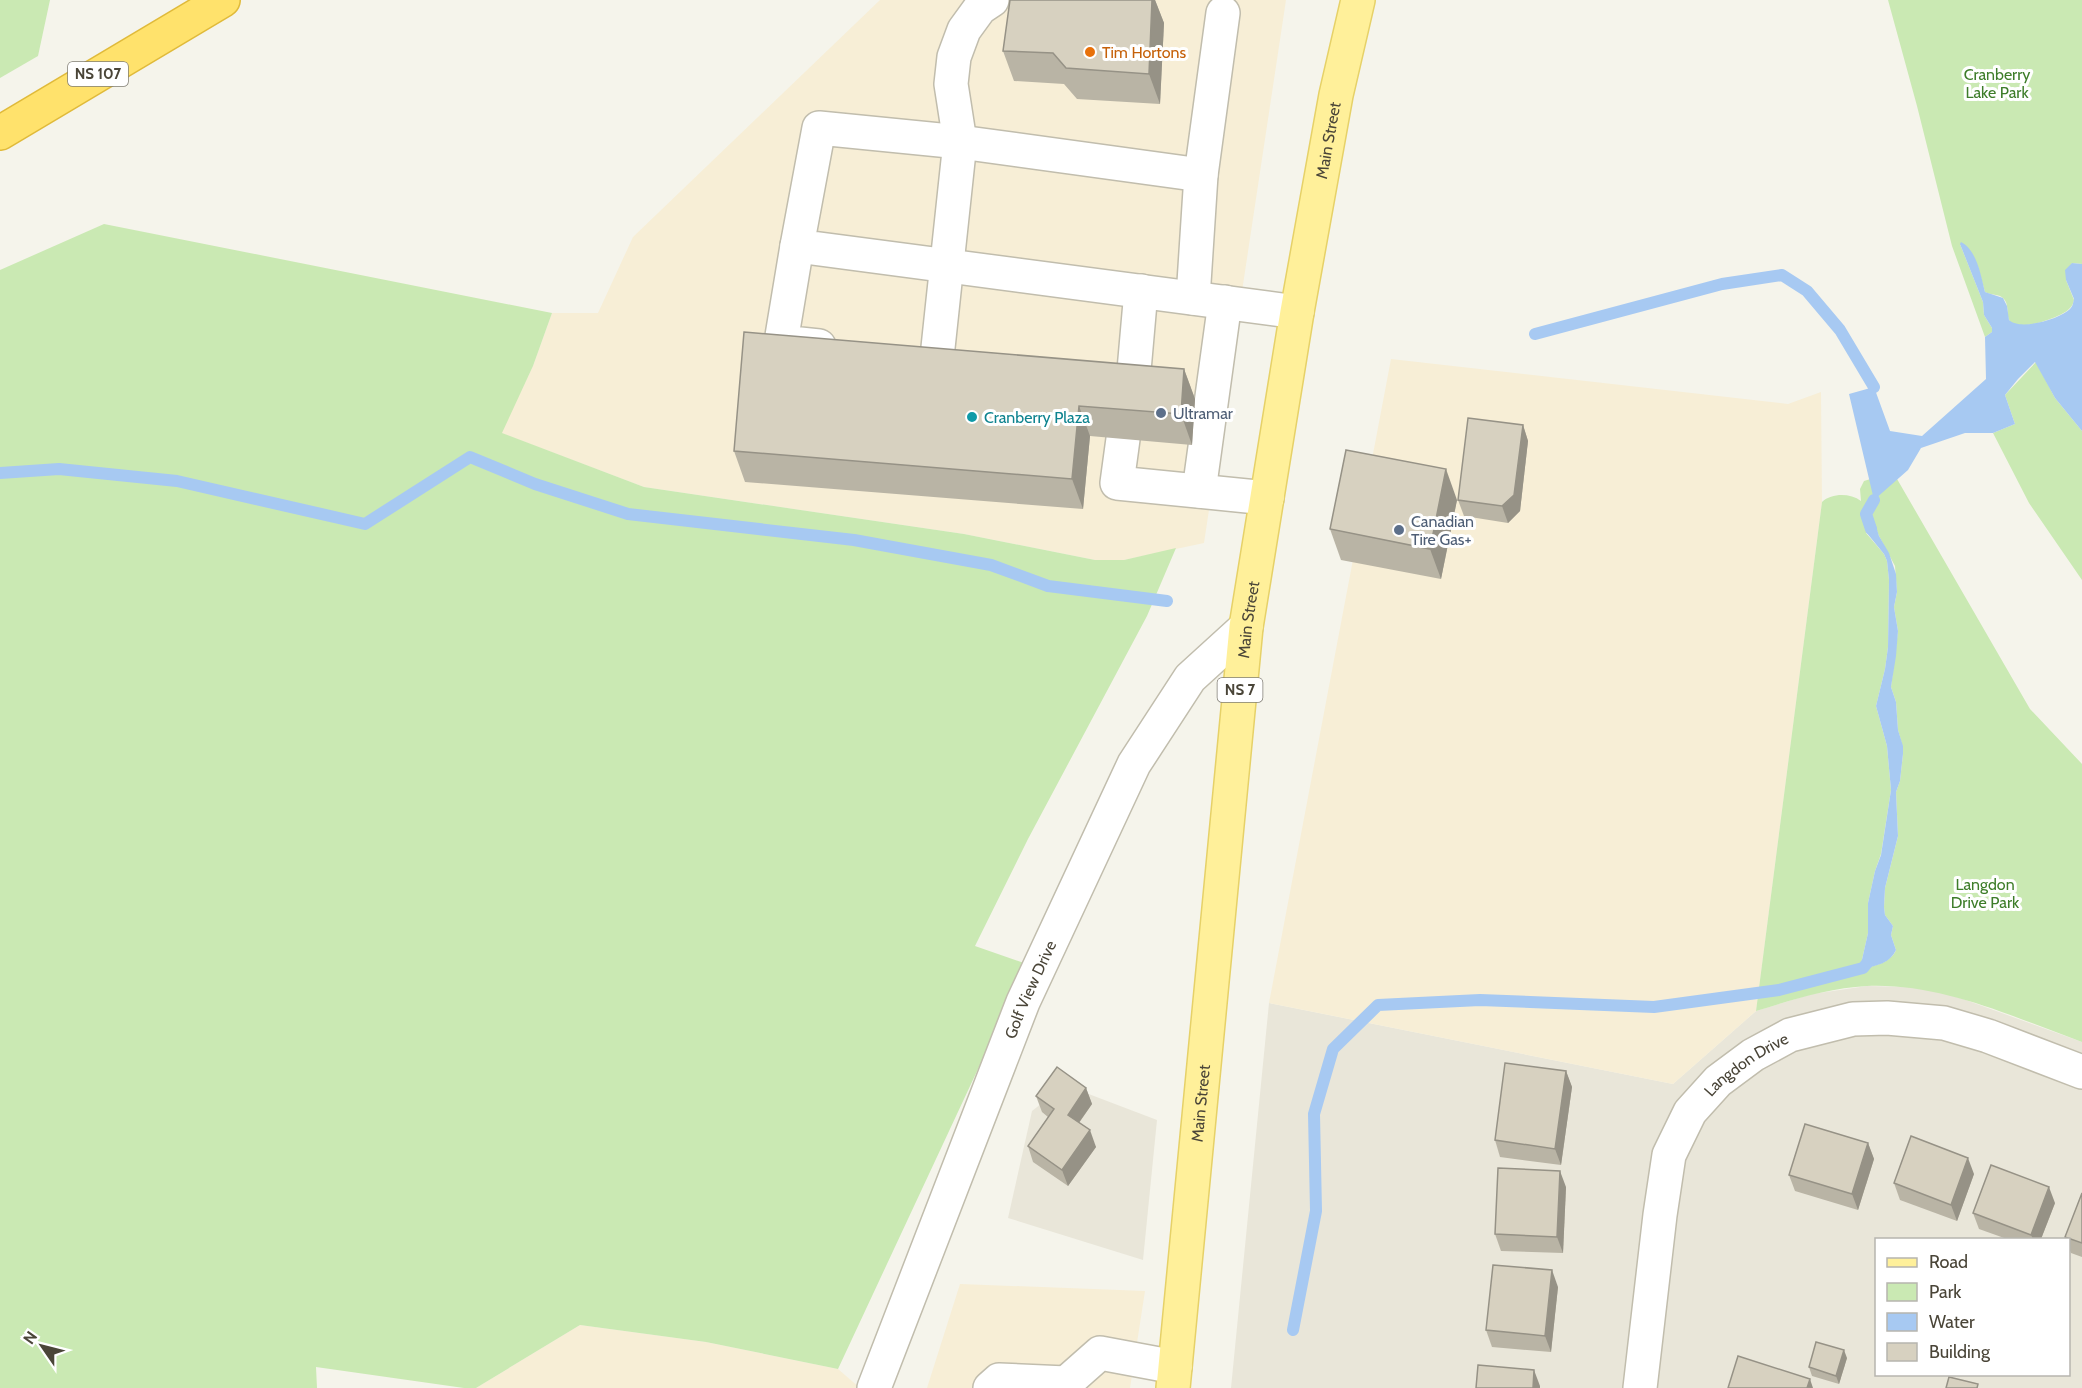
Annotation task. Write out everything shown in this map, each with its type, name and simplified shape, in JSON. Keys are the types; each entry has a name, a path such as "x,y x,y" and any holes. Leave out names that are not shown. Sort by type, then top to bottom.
{"highway":[{"name":"NS 107","path":"0,133 223,0"}],"main road":[{"name":"Main Street","path":"1174,1378 1246,627 1297,312 1336,95 1358,0"}],"street":[{"path":"904,354 949,358 948,266 960,142 951,84 954,57 964,30 980,8 992,0"},
{"path":"1199,491 1209,300 1201,176 1223,13"},
{"path":"848,349 781,342 819,128 960,142 1201,176"},
{"path":"797,246 1297,312"},
{"path":"1099,371 1133,384 1141,291"},
{"path":"1123,439 1117,483 1267,498"},
{"name":"Golf View Drive","path":"874,1388 1023,1002 1134,764 1190,678 1246,627"},
{"name":"Langdon Drive","path":"1640,1388 1669,1155 1690,1112 1718,1081 1753,1055 1790,1035 1852,1019 1887,1018 1944,1023 1988,1036 2082,1072"},
{"path":"990,1388 999,1380 1066,1386 1100,1353 1174,1378"}],"shaded area":[{"path":"880,0 1286,0 1204,543 1124,560 1095,560 964,534 644,487 501,433 533,366 552,313 598,313 633,237"},
{"path":"1391,359 1788,404 1821,392 1822,502 1756,1011 1673,1084 1269,1003"},
{"path":"1867,986 1909,987 1936,991 1963,999 2082,1042 2082,1388 1231,1388 1269,1003 1673,1084 1756,1011 1812,994"},
{"path":"1065,1085 1157,1120 1143,1260 1008,1218 1032,1111"},
{"path":"960,1284 1145,1291 1130,1388 927,1388"},
{"path":"580,1325 706,1342 838,1369 860,1388 476,1388"}],"green space":[{"path":"0,0 50,0 38,56 0,78"},
{"name":"Cranberry Lake Park","path":"1888,0 2082,0 2082,264 2072,263 2066,280 2074,300 2066,312 2043,322 2013,324 2009,319 2007,304 2003,298 1985,292 1978,267 1960,244 1983,302 1984,315 1992,328 1992,332 1985,337 1952,246"},
{"path":"104,224 552,313 533,366 502,433 644,487 964,534 1095,560 1124,560 1176,548 1147,616 1028,839 975,946 1027,964 838,1369 706,1342 580,1325 476,1388 316,1367 317,1388 0,1388 0,270"},
{"path":"2036,362 2055,398 2082,431 2082,580 2029,503 1993,433 2015,424 2005,395"},
{"name":"Langdon Drive Park","path":"1893,472 2030,709 2082,764 2082,1042 1977,1003 1923,990 1895,987 1867,986 1838,989 1756,1011 1822,502 1841,495 1861,501 1860,489 1864,481","holes":["1866,514 1874,523 1895,566 1897,592 1894,607 1898,631 1891,687 1896,702 1903,754 1900,781 1896,792 1898,836 1885,888 1884,907 1885,915 1893,926 1891,935 1896,950 1887,960 1864,968 1861,964 1868,933 1868,903 1881,854 1891,790 1887,746 1876,706 1888,647 1889,580 1884,554 1866,533"]}],"water":[{"path":"1961,242 1975,257 1985,292 2003,298 2009,320 2014,323 2040,322 2070,309 2074,299 2066,280 2065,270 2072,263 2082,264 2082,431 2055,398 2035,362 2005,395 2015,424 1993,433 1965,433 1921,448 1908,470 1874,500 1849,394 1874,387 1890,431 1922,436 1986,379 1985,337 1992,332 1992,328 1984,315 1983,302"},
{"path":"1866,514 1876,526 1896,574 1897,592 1894,607 1898,631 1891,687 1896,702 1903,754 1900,781 1896,792 1898,836 1885,888 1884,907 1885,915 1893,926 1891,935 1896,950 1887,961 1864,968 1861,964 1868,933 1868,903 1881,855 1891,790 1887,746 1876,706 1888,647 1889,580 1884,554 1866,532"}],"building":[{"path":"1010,0 1152,0 1149,74 1066,68 1053,53 1003,51"},
{"name":"Cranberry Plaza","path":"744,332 1184,369 1181,414 1079,406 1072,479 734,451"},
{"path":"1468,418 1523,425 1514,495 1502,506 1458,500"},
{"path":"1346,450 1446,469 1430,549 1330,529"},
{"path":"1505,1063 1566,1071 1555,1149 1495,1140"},
{"path":"1057,1067 1086,1088 1068,1115 1090,1130 1062,1170 1028,1146 1054,1109 1036,1096"},
{"path":"1805,1124 1868,1143 1852,1194 1789,1175"},
{"path":"1911,1136 1968,1158 1951,1205 1894,1183"},
{"path":"1991,1165 2049,1187 2031,1235 1973,1213"},
{"path":"1498,1168 1560,1171 1557,1237 1495,1234"},
{"path":"2082,1193 2082,1243 2065,1237"},
{"path":"1493,1265 1552,1270 1545,1336 1486,1330"},
{"path":"1816,1342 1844,1350 1836,1376 1809,1367"},
{"path":"1738,1356 1810,1379 1807,1388 1728,1388"},
{"path":"1478,1365 1534,1370 1533,1388 1476,1388"},
{"path":"1949,1377 1978,1384 1977,1388 1946,1388"}],"waterway":[{"path":"1535,334 1722,284 1782,275 1807,291 1840,330 1874,387"},
{"path":"0,473 59,469 177,481 365,524 470,457 535,484 628,514 854,540 991,565 1048,586 1167,601"},
{"path":"1871,529 1866,514 1874,500"},
{"path":"1293,1330 1316,1211 1314,1114 1333,1049 1378,1005 1480,1000 1654,1007 1779,990 1863,968 1873,956"}],"place":[{"name":"Tim Hortons","path":"1090,52"},
{"name":"Ultramar","path":"1161,413"},
{"name":"Cranberry Plaza","path":"972,417"},
{"name":"Canadian Tire Gas+","path":"1399,530"}]}
